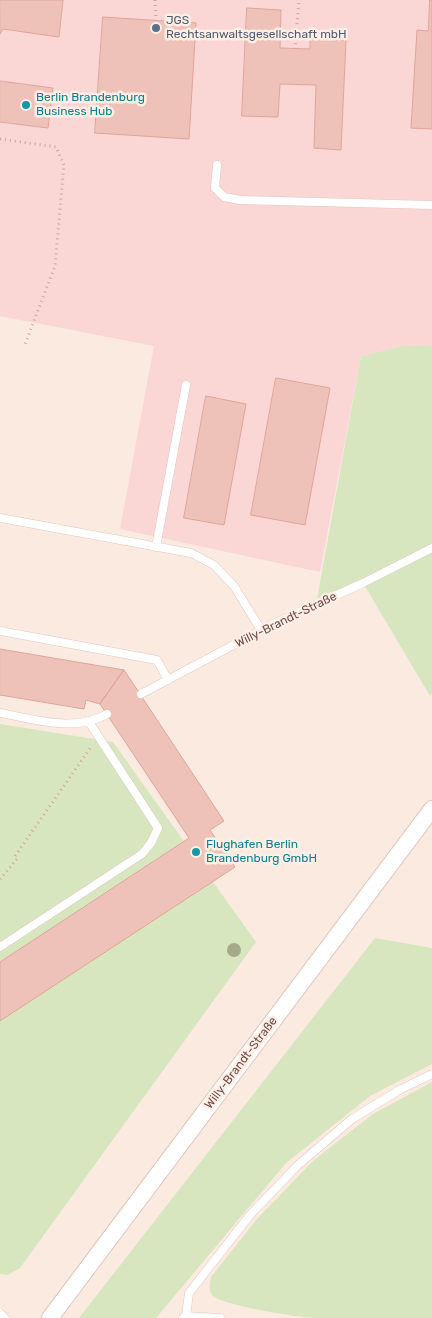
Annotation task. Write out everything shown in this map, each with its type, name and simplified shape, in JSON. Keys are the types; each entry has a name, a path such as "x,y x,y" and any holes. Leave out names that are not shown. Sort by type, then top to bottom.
{"street":[{"name":"Willy-Brandt-Straße","path":"50,1318 432,809"}],"lane":[{"path":"217,165 215,188 224,197 240,200 432,205"},
{"path":"156,547 186,385"},
{"path":"0,518 191,553 214,565 234,586 261,630"},
{"name":"Willy-Brandt-Straße","path":"141,694 261,630 432,548"},
{"path":"0,631 157,660 168,680"},
{"path":"0,713 63,724 89,722 107,714"},
{"path":"0,947 142,854 151,843 158,828 89,722"},
{"path":"220,1318 185,1317 189,1293 250,1215 298,1165 352,1119 401,1089 432,1074"},
{"path":"0,1312 5,1318"}],"path":[{"path":"156,0 156,18"},
{"path":"295,49 299,0"},
{"path":"0,139 56,147 64,165 55,266 24,347"},
{"path":"0,879 17,859 15,856 99,736"}],"shaded area":[{"path":"0,0 432,0 432,345 401,346 361,356 320,572 120,529 154,346 0,316"}],"green space":[{"path":"432,345 432,693 430,696 363,583 316,605 361,356 401,346"},
{"path":"0,724 113,742 256,942 20,1268 8,1275 0,1274"},
{"path":"375,938 432,948 432,1064 370,1096 286,1163 156,1318 79,1318"},
{"path":"432,1082 432,1318 312,1318 229,1303 212,1295 210,1289 211,1277 257,1219 314,1160 373,1114"}],"building":[{"path":"0,0 63,0 59,37 3,29 0,34"},
{"path":"430,0 432,0 432,129 411,128 417,30 428,31"},
{"path":"247,8 281,10 280,48 310,49 310,39 346,40 341,150 314,148 316,85 280,84 278,117 242,116"},
{"path":"103,17 196,23 189,139 95,133"},
{"name":"Berlin Brandenburg Business Hub","path":"0,81 53,88 48,128 0,122"},
{"path":"276,378 330,388 305,525 251,515"},
{"path":"206,396 246,404 224,525 184,518"},
{"path":"0,649 124,670 100,704 86,700 84,709 0,695"},
{"name":"Flughafen Berlin Brandenburg GmbH","path":"124,670 224,821 210,830 235,867 0,1021 0,962 189,838 100,704"}],"place":[{"name":"JGS Rechtsanwaltsgesellschaft mbH","path":"156,28"},
{"name":"Berlin Brandenburg Business Hub","path":"26,105"},
{"name":"Flughafen Berlin Brandenburg GmbH","path":"196,852"}]}
